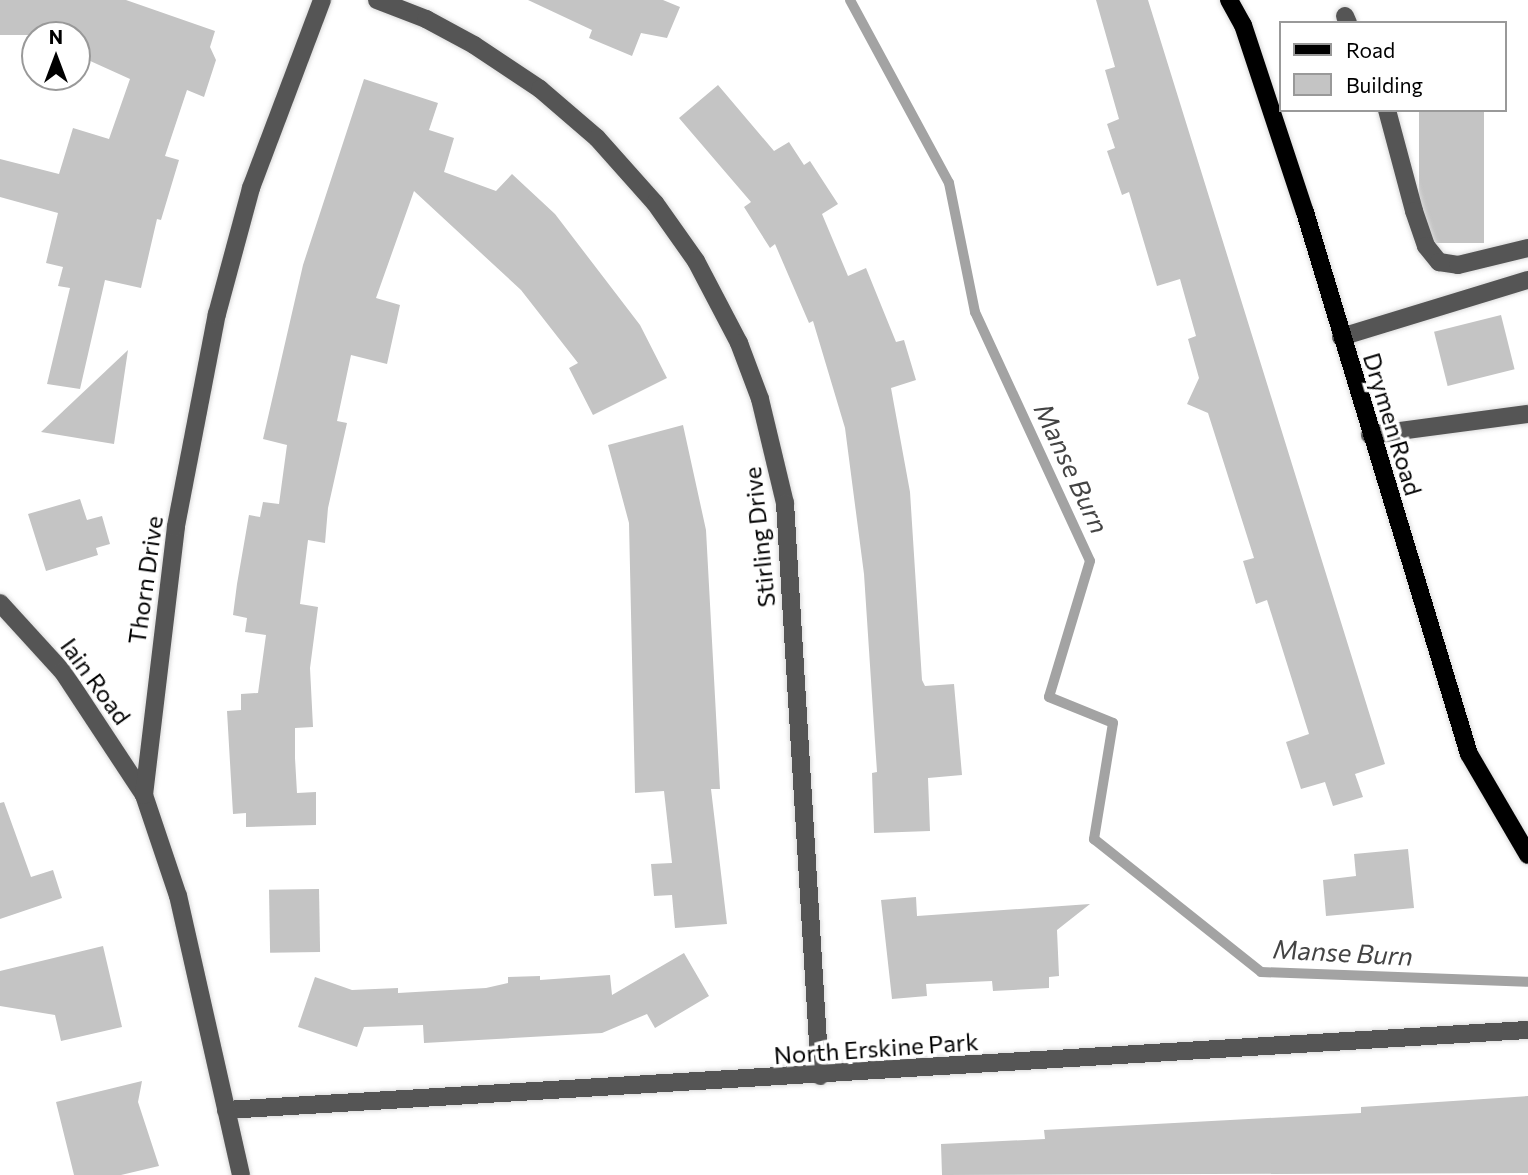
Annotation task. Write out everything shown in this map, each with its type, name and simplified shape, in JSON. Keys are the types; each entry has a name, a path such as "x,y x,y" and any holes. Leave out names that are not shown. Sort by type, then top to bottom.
{"main road":[{"name":"Drymen Road","path":"1229,0 1243,25 1305,212 1370,436 1469,754 1528,855"}],"street":[{"name":"Thorn Drive","path":"241,1175 178,897 144,795 176,526 214,326 251,188 322,0"},
{"name":"Stirling Drive","path":"377,0 426,19 474,45 540,89 597,138 655,202 682,242 739,343 764,412 785,503 821,1076"},
{"path":"1388,112 1426,246 1439,262 1458,265 1528,248"},
{"path":"1341,337 1528,280"},
{"path":"1370,436 1528,414"},
{"name":"Iain Road","path":"0,603 63,672 144,795"},
{"name":"North Erskine Park","path":"226,1110 821,1076 1528,1030"}],"building":[{"path":"0,0 126,0 215,31 210,47 216,60 204,97 187,90 165,156 179,160 161,220 157,219 141,288 105,280 80,389 47,384 70,288 58,286 63,267 46,263 58,213 0,197 0,159 59,174 73,128 109,139 130,79 91,61 91,21 21,21 21,35 0,35"},
{"path":"528,0 663,0 680,7 667,38 641,33 632,56 589,38 592,30"},
{"path":"1096,0 1148,0 1385,764 1355,774 1363,797 1333,806 1325,782 1301,789 1286,742 1309,734 1267,600 1256,604 1243,561 1254,558 1208,413 1187,404 1199,378 1188,339 1196,336 1180,279 1157,286 1129,192 1122,195 1107,151 1115,148 1107,124 1119,119 1105,70 1115,67"},
{"path":"364,79 438,103 429,130 454,138 444,172 496,191 512,174 555,214 640,325 667,378 593,415 569,368 578,363 521,290 414,191 376,298 400,305 387,364 351,355 337,421 347,423 328,508 325,543 308,540 300,604 318,607 310,668 313,727 295,728 295,758 297,793 316,792 316,825 246,827 246,813 233,814 227,711 241,710 241,694 258,693 266,635 245,632 247,618 233,615 237,584 249,515 260,517 263,502 279,504 287,445 263,439 303,265"},
{"path":"718,85 774,151 789,142 804,165 810,161 838,204 822,214 848,276 866,268 896,342 904,340 916,380 891,388 910,492 922,680 925,686 954,684 962,775 928,778 930,831 874,833 872,773 877,772 864,574 845,428 813,321 809,323 775,244 770,248 744,207 751,202 679,118"},
{"path":"1419,112 1484,112 1484,243 1419,243"},
{"path":"1501,315 1515,369 1448,386 1434,332"},
{"path":"128,350 114,444 41,432"},
{"path":"683,425 706,530 720,789 711,789 727,924 675,928 672,895 654,896 651,864 672,863 664,791 635,793 629,523 608,445"},
{"path":"80,499 87,520 102,516 110,544 96,548 98,555 46,571 28,514"},
{"path":"4,802 31,877 53,870 62,898 0,919 0,803"},
{"path":"1408,849 1414,908 1326,916 1323,880 1356,876 1354,854"},
{"path":"319,889 320,952 270,953 269,890"},
{"path":"916,897 917,916 1090,904 1057,930 1059,976 1049,977 1049,988 993,991 992,981 926,984 927,996 892,999 881,900"},
{"path":"103,946 122,1027 61,1041 55,1015 0,1006 0,971"},
{"path":"684,953 709,996 655,1028 647,1014 602,1033 424,1043 423,1025 364,1027 357,1047 298,1027 315,977 352,990 398,988 398,993 486,988 508,983 508,977 540,976 540,980 610,975 612,995"},
{"path":"142,1081 138,1102 159,1166 121,1175 74,1175 56,1102"},
{"path":"1528,1096 1528,1173 942,1175 941,1144 1045,1139 1044,1130 1361,1113 1361,1107"}],"waterway":[{"name":"Manse Burn","path":"850,0 949,183 975,312 1090,561 1049,697 1113,723 1094,839 1261,972 1528,982"}]}
